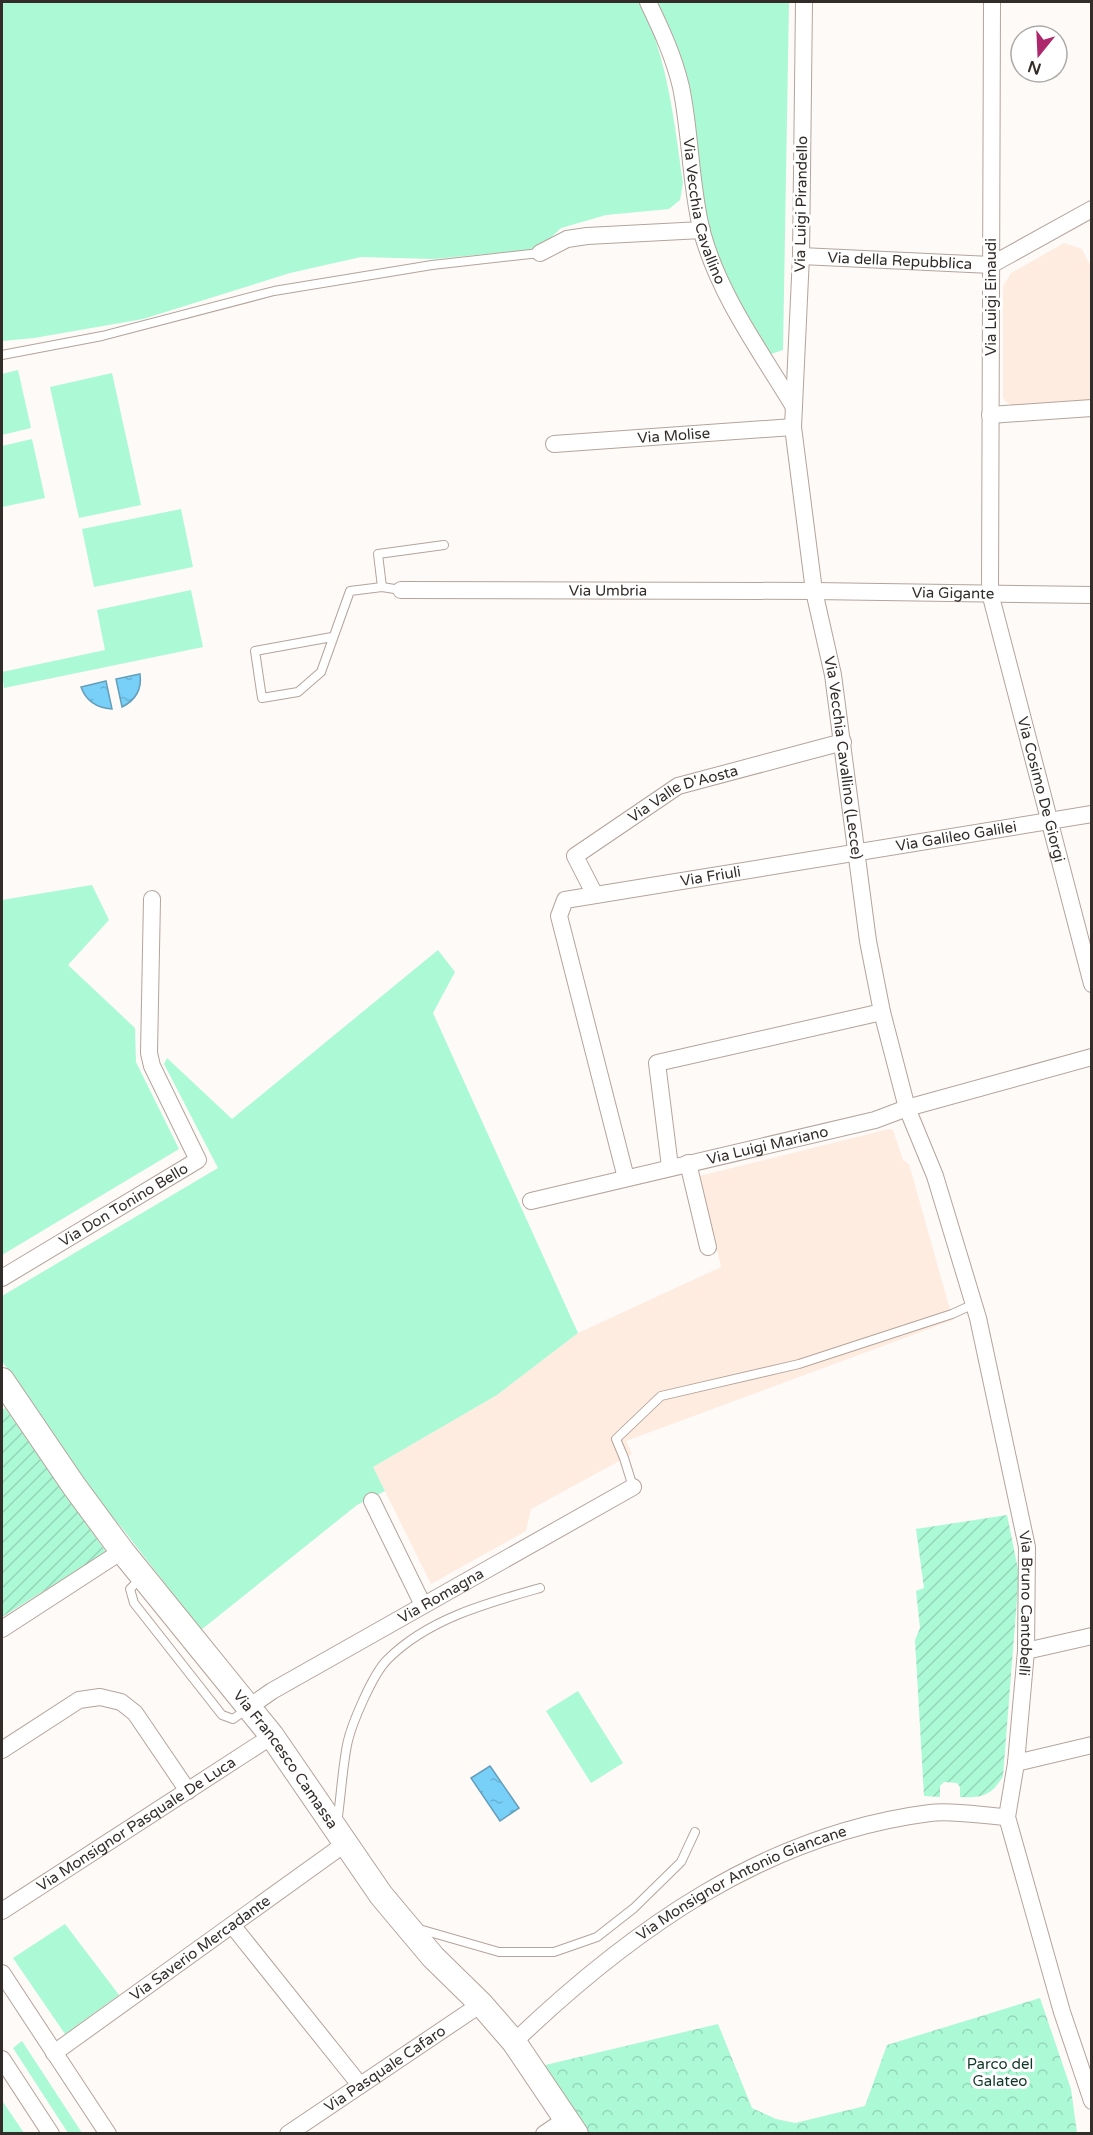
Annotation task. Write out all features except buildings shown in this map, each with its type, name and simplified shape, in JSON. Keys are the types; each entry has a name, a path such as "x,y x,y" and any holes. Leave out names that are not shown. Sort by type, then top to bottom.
{"street":[{"name":"Via Vecchia Cavallino","path":"648,2 672,57 681,88 702,230 720,282 794,407"},
{"name":"Via Luigi Pirandello","path":"794,407 801,256 804,2"},
{"name":"Via Luigi Einaudi","path":"990,593 992,2"},
{"name":"Via della Repubblica","path":"801,256 991,265 1092,209"},
{"path":"540,253 567,239 587,236 702,230"},
{"name":"Via Vecchia Cavallino (Lecce)","path":"794,407 793,427 814,591 833,675 868,941 882,1012 907,1108"},
{"path":"990,415 1092,408"},
{"name":"Via Molise","path":"554,444 793,427"},
{"name":"Via Umbria","path":"401,591 814,591"},
{"name":"Via Gigante","path":"814,591 1092,595"},
{"name":"Via Cosimo De Giorgi","path":"990,593 1092,984"},
{"name":"Via Valle D'Aosta","path":"595,895 575,856 678,786 843,742"},
{"name":"Via Galileo Galilei","path":"856,852 1092,814"},
{"name":"Via Friuli","path":"626,1178 559,916 565,900 856,852"},
{"name":"Via Don Tonino Bello","path":"2,1278 198,1160 152,1066 149,1053 152,899"},
{"path":"670,1167 657,1063 882,1012"},
{"name":"Via Luigi Mariano","path":"531,1201 875,1120 907,1108 1092,1057"},
{"name":"Via Bruno Cantobelli","path":"907,1108 935,1176 974,1304 1027,1547 1026,1650 1016,1763 1007,1817 1062,2013 1092,2101"},
{"path":"688,1163 708,1247"},
{"name":"Via Francesco Camassa","path":"2,1380 74,1486 122,1551 272,1736 381,1895 433,1957 481,2004 514,2042 571,2126"},
{"name":"Via Romagna","path":"249,1707 272,1691 633,1487"},
{"path":"372,1501 423,1605"},
{"path":"2,1629 122,1551"},
{"path":"1026,1650 1092,1636"},
{"path":"2,1750 80,1700 100,1697 121,1702 135,1713 188,1791"},
{"name":"Via Monsignor Pasquale De Luca","path":"2,1911 272,1736"},
{"path":"1016,1763 1092,1745"},
{"name":"Via Monsignor Antonio Giancane","path":"514,2042 594,1970 668,1915 724,1881 774,1857 850,1829 932,1813 1007,1817"},
{"name":"Via Saverio Mercadante","path":"54,2053 232,1925 341,1836"},
{"path":"232,1925 360,2085"},
{"path":"2,1973 108,2133"},
{"name":"Via Pasquale Cafaro","path":"288,2133 481,2004"},
{"path":"4,2069 51,2133"},
{"path":"544,2133 571,2126"}],"lane":[{"path":"2,354 102,336 274,291 432,265 540,253"},
{"path":"382,587 378,554 444,545"},
{"path":"332,637 255,651 262,698 298,692 321,672 350,591 382,587 401,591"},
{"path":"633,1487 616,1439 661,1396 799,1364 974,1304"},
{"path":"341,1836 348,1744 361,1703 386,1660 422,1633 477,1606 540,1588"},
{"path":"405,1924 499,1952 554,1952 597,1937 634,1908 681,1863 695,1832"}],"shaded area":[{"path":"1064,243 1082,249 1091,267 1091,400 1014,406 1003,398 1003,286 1011,273"},
{"path":"889,1129 893,1130 903,1160 909,1164 953,1320 626,1441 632,1454 531,1509 526,1531 431,1584 373,1467 497,1395 578,1333 721,1267 699,1176"}],"green space":[{"path":"2,2 640,2 650,24 669,91 683,183 680,200 669,209 606,215 561,228 539,249 434,259 361,257 290,273 143,319 34,338 2,341"},
{"path":"655,2 789,2 783,350 771,354 738,300 716,255"},
{"path":"18,370 31,428 2,435 2,374"},
{"path":"112,373 141,505 79,518 50,387"},
{"path":"32,439 45,498 2,507 2,446"},
{"path":"181,509 193,567 94,587 82,529"},
{"path":"191,590 203,647 4,688 2,672 105,650 97,610"},
{"path":"92,885 109,920 68,965 135,1028 136,1062 179,1149 2,1255 2,900"},
{"path":"438,950 455,972 433,1013 578,1333 497,1395 373,1467 385,1491 357,1505 201,1630 122,1528 80,1479 2,1361 2,1296 218,1168 164,1064 167,1058 232,1119"},
{"path":"5,1408 106,1552 2,1617 2,1410"},
{"path":"1007,1515 1019,1574 1003,1776 995,1788 980,1796 960,1797 960,1787 957,1783 944,1782 940,1786 940,1797 924,1796 915,1640 920,1628 916,1591 924,1588 916,1529"},
{"path":"578,1691 623,1763 591,1783 546,1711"},
{"path":"65,1924 119,1995 65,2034 13,1958"},
{"name":"Parco del Galateo","path":"1040,1998 1071,2089 1077,2133 583,2133 537,2067 718,2024 752,2108 776,2119 795,2123 865,2106 887,2045"},
{"path":"22,2041 82,2133 68,2133 13,2048"},
{"path":"2,2101 24,2133 4,2133 2,2130"}],"water":[{"path":"140,674 137,694 122,707 116,679"},
{"path":"106,681 112,709 93,703 81,687"},
{"path":"490,1766 519,1808 500,1821 471,1778"}]}
